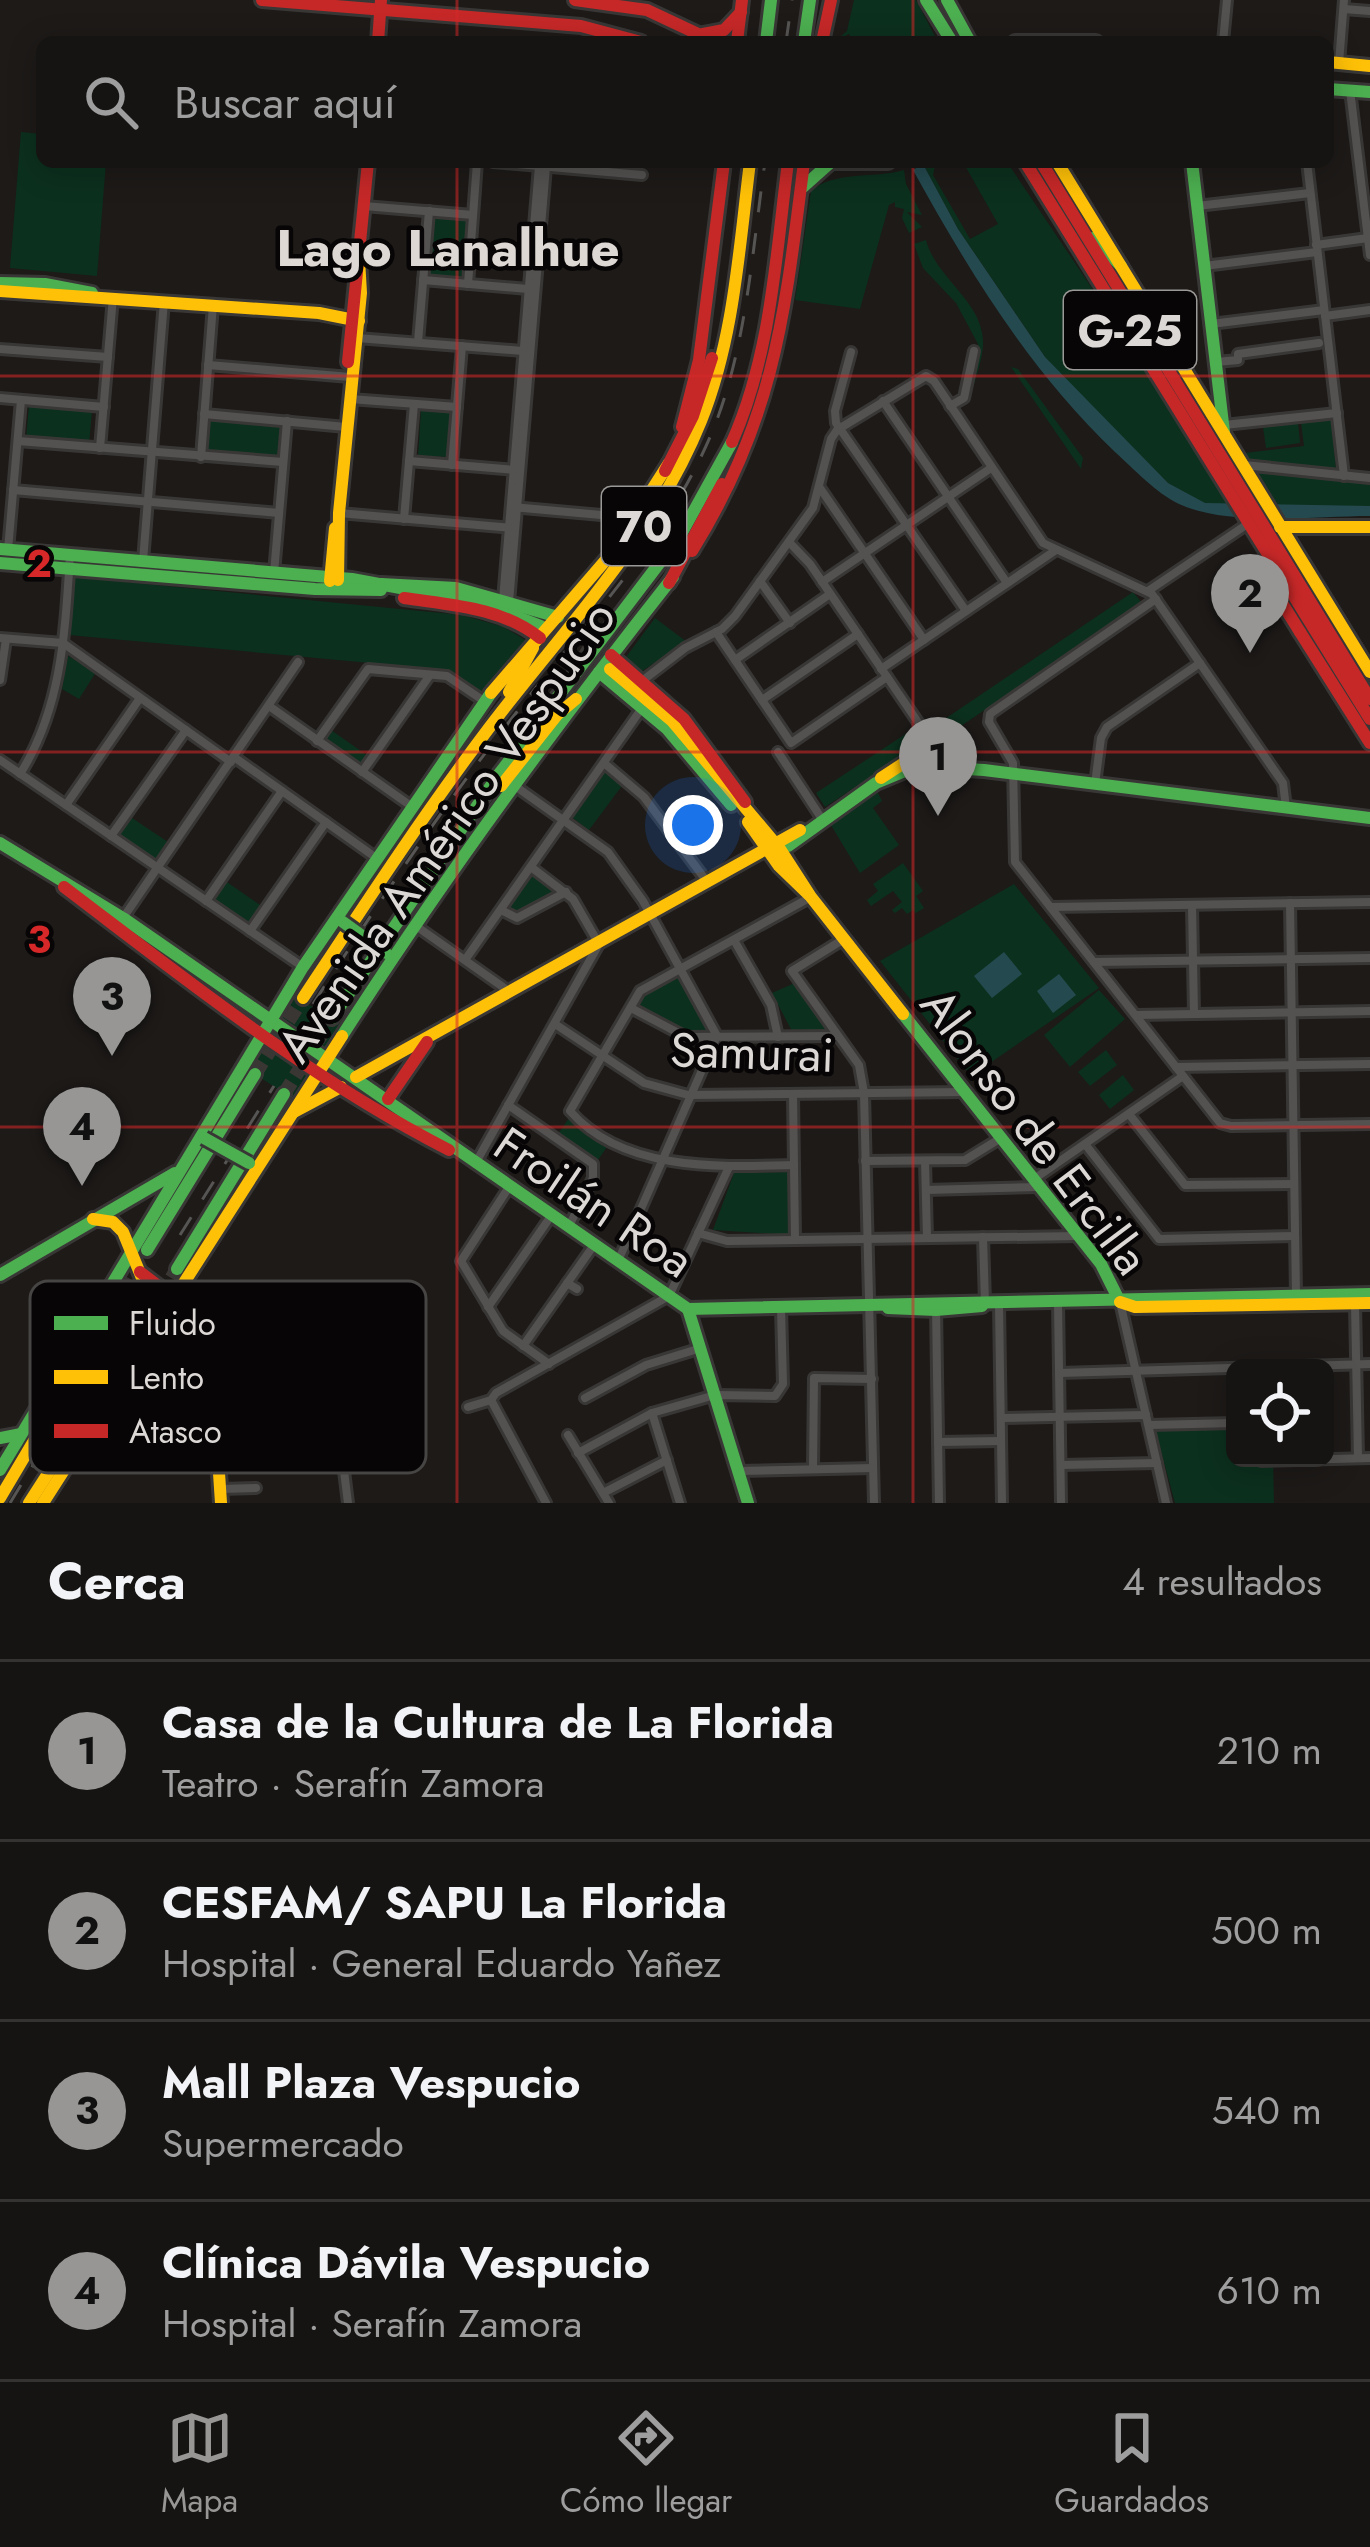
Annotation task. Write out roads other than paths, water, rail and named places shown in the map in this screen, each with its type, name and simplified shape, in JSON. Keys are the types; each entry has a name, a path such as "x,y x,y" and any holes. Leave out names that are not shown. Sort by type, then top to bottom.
{"main road":[{"path":"262,0 381,5 581,26 618,36"},
{"path":"575,0 647,10 705,36"},
{"path":"767,36 771,0"},
{"path":"805,36 809,0"},
{"path":"823,36 831,0"},
{"path":"926,0 946,36"},
{"path":"947,0 967,36"},
{"path":"378,36 381,5"},
{"path":"712,36 726,28 741,6"},
{"path":"738,36 741,6"},
{"path":"1334,63 1370,66"},
{"path":"1334,88 1370,92"},
{"path":"334,584 367,168"},
{"name":"Avenida Américo Vespucio","path":"111,1281 268,1020 337,923 375,857 485,702 635,518 665,470 696,374 723,168"},
{"name":"70","path":"303,998 489,728 628,548 677,473 713,386 733,290 749,168"},
{"name":"70","path":"332,1018 463,823 677,541 713,483 736,434 763,341 787,168"},
{"name":"Avenida Américo Vespucio","path":"187,1281 387,958 416,926 576,699 669,583 729,490 766,402 785,326 803,168"},
{"path":"800,194 823,168"},
{"name":"G-25","path":"1029,168 1240,498"},
{"name":"G-25","path":"1045,168 1370,719"},
{"path":"1061,168 1370,672"},
{"path":"1193,168 1224,430"},
{"path":"1076,220 1121,266"},
{"path":"0,287 355,316"},
{"path":"665,470 693,416 733,290"},
{"path":"350,377 357,338 355,316"},
{"path":"1201,397 1219,389"},
{"path":"669,583 713,504 736,434"},
{"name":"G-25","path":"1251,520 1370,699"},
{"path":"1279,524 1370,526"},
{"path":"3,554 334,584 481,603 538,637"},
{"path":"70,562 143,562 230,575 274,573 334,584"},
{"path":"1275,565 1281,599 1370,743"},
{"path":"371,588 437,585 558,617"},
{"path":"371,588 494,616 538,637"},
{"path":"489,728 538,637"},
{"name":"Alonso de Ercilla","path":"607,665 642,681 684,718 707,746 755,826"},
{"name":"Alonso de Ercilla","path":"607,665 775,848 796,885 811,897 1079,1236 1109,1276 1120,1302"},
{"name":"Alonso de Ercilla","path":"607,665 672,721 755,826"},
{"path":"463,823 576,699"},
{"path":"356,1077 775,848 902,761 1370,818"},
{"name":"Froilán Roa","path":"0,843 123,918 688,1309"},
{"name":"Froilán Roa","path":"57,880 260,1035 406,1129 460,1154"},
{"path":"337,923 380,945 387,958"},
{"path":"364,1101 388,1099 430,1038"},
{"path":"147,1250 255,1074"},
{"path":"293,1112 341,1087"},
{"path":"177,1269 284,1094"},
{"path":"202,1136 249,1162 264,1159"},
{"path":"0,1275 176,1173"},
{"path":"93,1219 118,1226 144,1281"},
{"path":"140,1272 152,1281"},
{"path":"748,1503 688,1309 885,1306 904,1311 1135,1298 1296,1295 1362,1299"},
{"path":"1120,1302 1132,1306 1362,1299"},
{"name":"Avenida Américo Vespucio","path":"0,1470 30,1419"},
{"path":"0,1438 21,1434"},
{"path":"0,1498 30,1447"},
{"path":"29,1503 48,1473"},
{"name":"Avenida Américo Vespucio","path":"44,1503 63,1473"}],"street":[{"path":"1224,36 1227,0"},
{"path":"1334,58 1344,4 1370,11"},
{"path":"1350,90 1370,255"},
{"path":"467,284 477,168"},
{"path":"506,601 539,168"},
{"path":"570,168 642,175"},
{"path":"1307,168 1344,476"},
{"path":"1197,206 1310,193"},
{"path":"364,206 473,215"},
{"path":"418,343 429,211"},
{"path":"1204,266 1369,237"},
{"path":"423,280 532,289"},
{"path":"100,448 108,358 107,296"},
{"path":"143,562 164,301"},
{"path":"201,457 213,305"},
{"path":"1211,324 1370,310"},
{"path":"357,338 527,351"},
{"path":"1216,362 1238,360 1238,354 1319,344"},
{"path":"452,465 462,346"},
{"path":"0,349 108,358"},
{"path":"950,406 964,398 974,351"},
{"path":"851,352 835,415 840,428 966,611"},
{"path":"208,365 350,377"},
{"path":"642,681 730,622 813,508 831,439 840,428 926,376 1039,538 1152,595 1283,783 1286,808"},
{"path":"0,398 104,406"},
{"path":"348,399 457,407"},
{"path":"3,554 21,400"},
{"path":"883,401 1007,583"},
{"path":"404,518 413,404"},
{"path":"1224,430 1336,413"},
{"path":"204,414 346,427"},
{"path":"274,573 287,421"},
{"path":"18,441 283,462"},
{"path":"409,461 517,470"},
{"path":"1243,465 1370,478"},
{"path":"822,582 991,468"},
{"path":"819,487 924,640"},
{"path":"14,490 279,513"},
{"path":"514,508 635,518"},
{"path":"339,513 512,528"},
{"path":"1251,520 992,712 989,722 1011,756 1013,857 1223,1125 1370,1124"},
{"path":"789,542 822,582 926,734 926,762"},
{"path":"716,632 791,743 924,640 1056,550"},
{"path":"20,774 47,720 63,643 70,562"},
{"path":"760,581 790,622"},
{"path":"735,660 830,595"},
{"path":"762,700 858,634"},
{"path":"0,680 3,639 63,643 375,857"},
{"path":"123,918 298,662"},
{"path":"1095,784 1101,738 1107,727 1200,663"},
{"path":"317,740 368,669 452,678 485,702"},
{"path":"362,772 430,674"},
{"path":"65,805 140,698"},
{"path":"269,706 411,806"},
{"path":"465,960 642,708"},
{"path":"111,836 186,730"},
{"path":"778,752 821,820"},
{"path":"0,760 303,967"},
{"path":"604,763 644,797 708,884"},
{"path":"515,785 608,852 650,915 718,1039"},
{"path":"206,901 282,791"},
{"path":"250,931 326,823"},
{"path":"475,1164 599,944 566,892 531,867"},
{"path":"501,910 518,918 566,892"},
{"path":"794,1165 729,1166 620,1149 573,1115 572,1107 640,991 811,897"},
{"path":"1050,907 1370,902"},
{"path":"1289,903 1296,1295"},
{"path":"1192,904 1194,1014"},
{"path":"416,926 511,993"},
{"path":"844,939 792,971 859,1065 864,1093 874,1503"},
{"path":"734,940 770,1005 778,1037"},
{"path":"1093,962 1370,958"},
{"path":"631,1008 686,1037 839,1036"},
{"path":"1134,1015 1370,1011"},
{"name":"Samurai","path":"555,1024 644,1083 693,1095 964,1092"},
{"path":"618,1261 718,1039"},
{"path":"1176,1067 1370,1064"},
{"path":"926,1190 1036,1183 1183,1076"},
{"path":"793,1094 795,1240"},
{"path":"508,1105 593,1164 593,1178 568,1227"},
{"path":"1129,1114 1185,1185 1294,1184"},
{"path":"866,1161 969,1160 1001,1138"},
{"path":"1085,1144 1160,1238 1295,1237"},
{"path":"926,1161 927,1238"},
{"path":"468,1407 491,1400 669,1296 729,1166"},
{"path":"509,1187 461,1256 503,1331 549,1364"},
{"path":"488,1307 551,1216"},
{"path":"698,1234 717,1240 1079,1236"},
{"path":"983,1238 992,1304 1002,1503"},
{"path":"523,1346 594,1245"},
{"path":"567,1282 578,1289"},
{"path":"1358,1458 1356,1364 1362,1299"},
{"name":"Alonso de Ercilla","path":"1120,1302 1166,1503"},
{"path":"1058,1303 1061,1503"},
{"path":"936,1306 939,1503"},
{"path":"578,1453 652,1413 715,1395 775,1396 781,1391 781,1308"},
{"path":"585,1398 646,1365 700,1348"},
{"path":"1059,1373 1370,1364"},
{"path":"813,1469 813,1382 822,1377 872,1378"},
{"path":"491,1400 546,1503"},
{"path":"652,1413 680,1503"},
{"path":"1000,1418 1226,1423"},
{"path":"568,1435 609,1503"},
{"path":"938,1442 1001,1441"},
{"path":"1334,1458 1370,1458"},
{"path":"603,1493 667,1460"},
{"path":"1060,1465 1157,1463"},
{"path":"738,1471 873,1468"},
{"path":"344,1473 348,1503"},
{"path":"220,1496 256,1488"}],"water":[{"path":"925,168 958,229 1045,357 1168,483 1205,503 1370,506 1370,516 1222,516 1179,504 1154,487 1084,421 1029,354 913,170"},
{"path":"1004,952 1022,974 992,998 974,976"},
{"path":"1059,974 1076,995 1053,1013 1037,991"}],"tunnel":[{"path":"542,626 608,667"},
{"path":"255,1074 303,998"},
{"path":"284,1094 332,1018"},
{"path":"129,1281 147,1250"},
{"path":"170,1281 177,1269"}],"railway":[{"path":"787,36 792,0"},
{"path":"313,1004 437,820 650,543 695,470 734,365 764,168"},
{"path":"180,1235 274,1086"},
{"path":"10,1503 30,1470"}],"place":[{"name":"CESFAM/ SAPU La Florida","path":"1250,653"},
{"name":"Casa de la Cultura de La Florida","path":"938,816"},
{"name":"Mall Plaza Vespucio","path":"112,1056"},
{"name":"Clínica Dávila Vespucio","path":"82,1186"}],"district":[{"name":"Lago Lanalhue","path":"448,248"}]}
